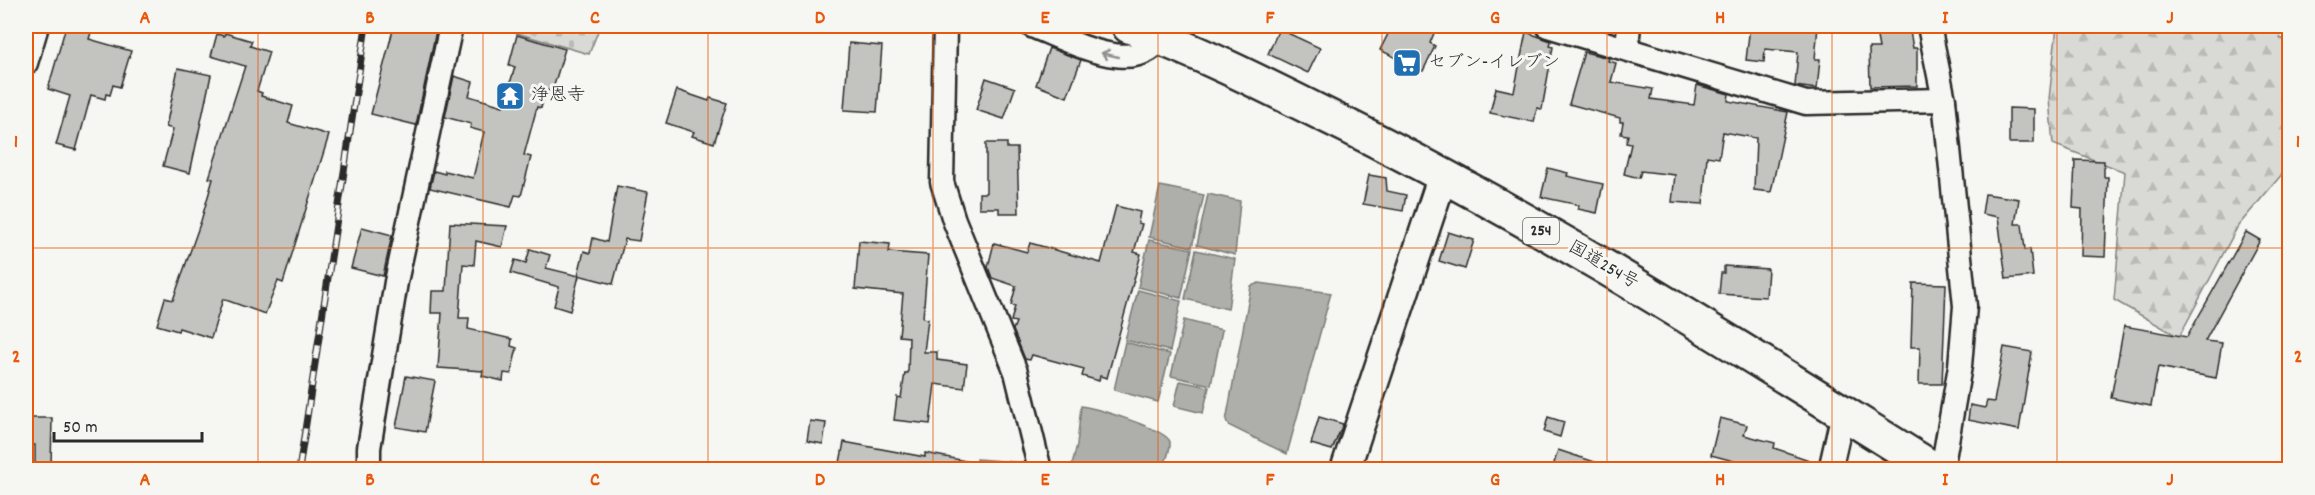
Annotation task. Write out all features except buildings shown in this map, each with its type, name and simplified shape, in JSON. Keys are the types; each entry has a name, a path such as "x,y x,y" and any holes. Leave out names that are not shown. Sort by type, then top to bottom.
{"highway":[{"name":"国道254号","path":"1129,26 1164,31 1443,175 1671,305 1935,470"}],"street":[{"path":"26,63 36,26"},
{"path":"369,470 369,448 396,282 452,26"},
{"path":"945,26 942,182 954,220 1016,372 1040,470"},
{"path":"1032,26 1102,53 1122,57 1138,56 1164,31"},
{"path":"1548,26 1628,36 1806,103 1944,100"},
{"path":"1929,26 1944,100 1965,306 1960,366 1942,470"},
{"path":"1345,470 1443,175"},
{"path":"1830,470 1844,413"}],"green space":[{"path":"492,26 600,26 589,54"},
{"path":"2057,26 2283,26 2280,38 2290,42 2289,166 2238,226 2179,337 2114,300 2125,172 2053,144 2049,99"}],"shaded area":[{"path":"1160,186 1204,195 1192,247 1149,237"},
{"path":"1208,194 1240,201 1235,255 1197,245"},
{"path":"1149,240 1192,249 1181,298 1138,287"},
{"path":"1196,250 1235,259 1228,309 1185,299"},
{"path":"1259,283 1331,293 1287,454 1230,426 1226,421 1251,286"},
{"path":"1138,290 1181,301 1170,351 1125,340"},
{"path":"1184,320 1222,330 1211,385 1171,376"},
{"path":"1125,342 1170,354 1158,402 1114,390"},
{"path":"1180,381 1209,387 1203,413 1174,406"},
{"path":"1081,406 1144,425 1166,437 1170,445 1163,469 1071,469 1077,445"},
{"path":"977,459 1029,463 1031,470 977,470"}],"railway":[{"path":"299,470 366,26"}],"place":[{"name":"セブン-イレブン","path":"1407,63"},
{"name":"浄恩寺","path":"510,96"}]}
